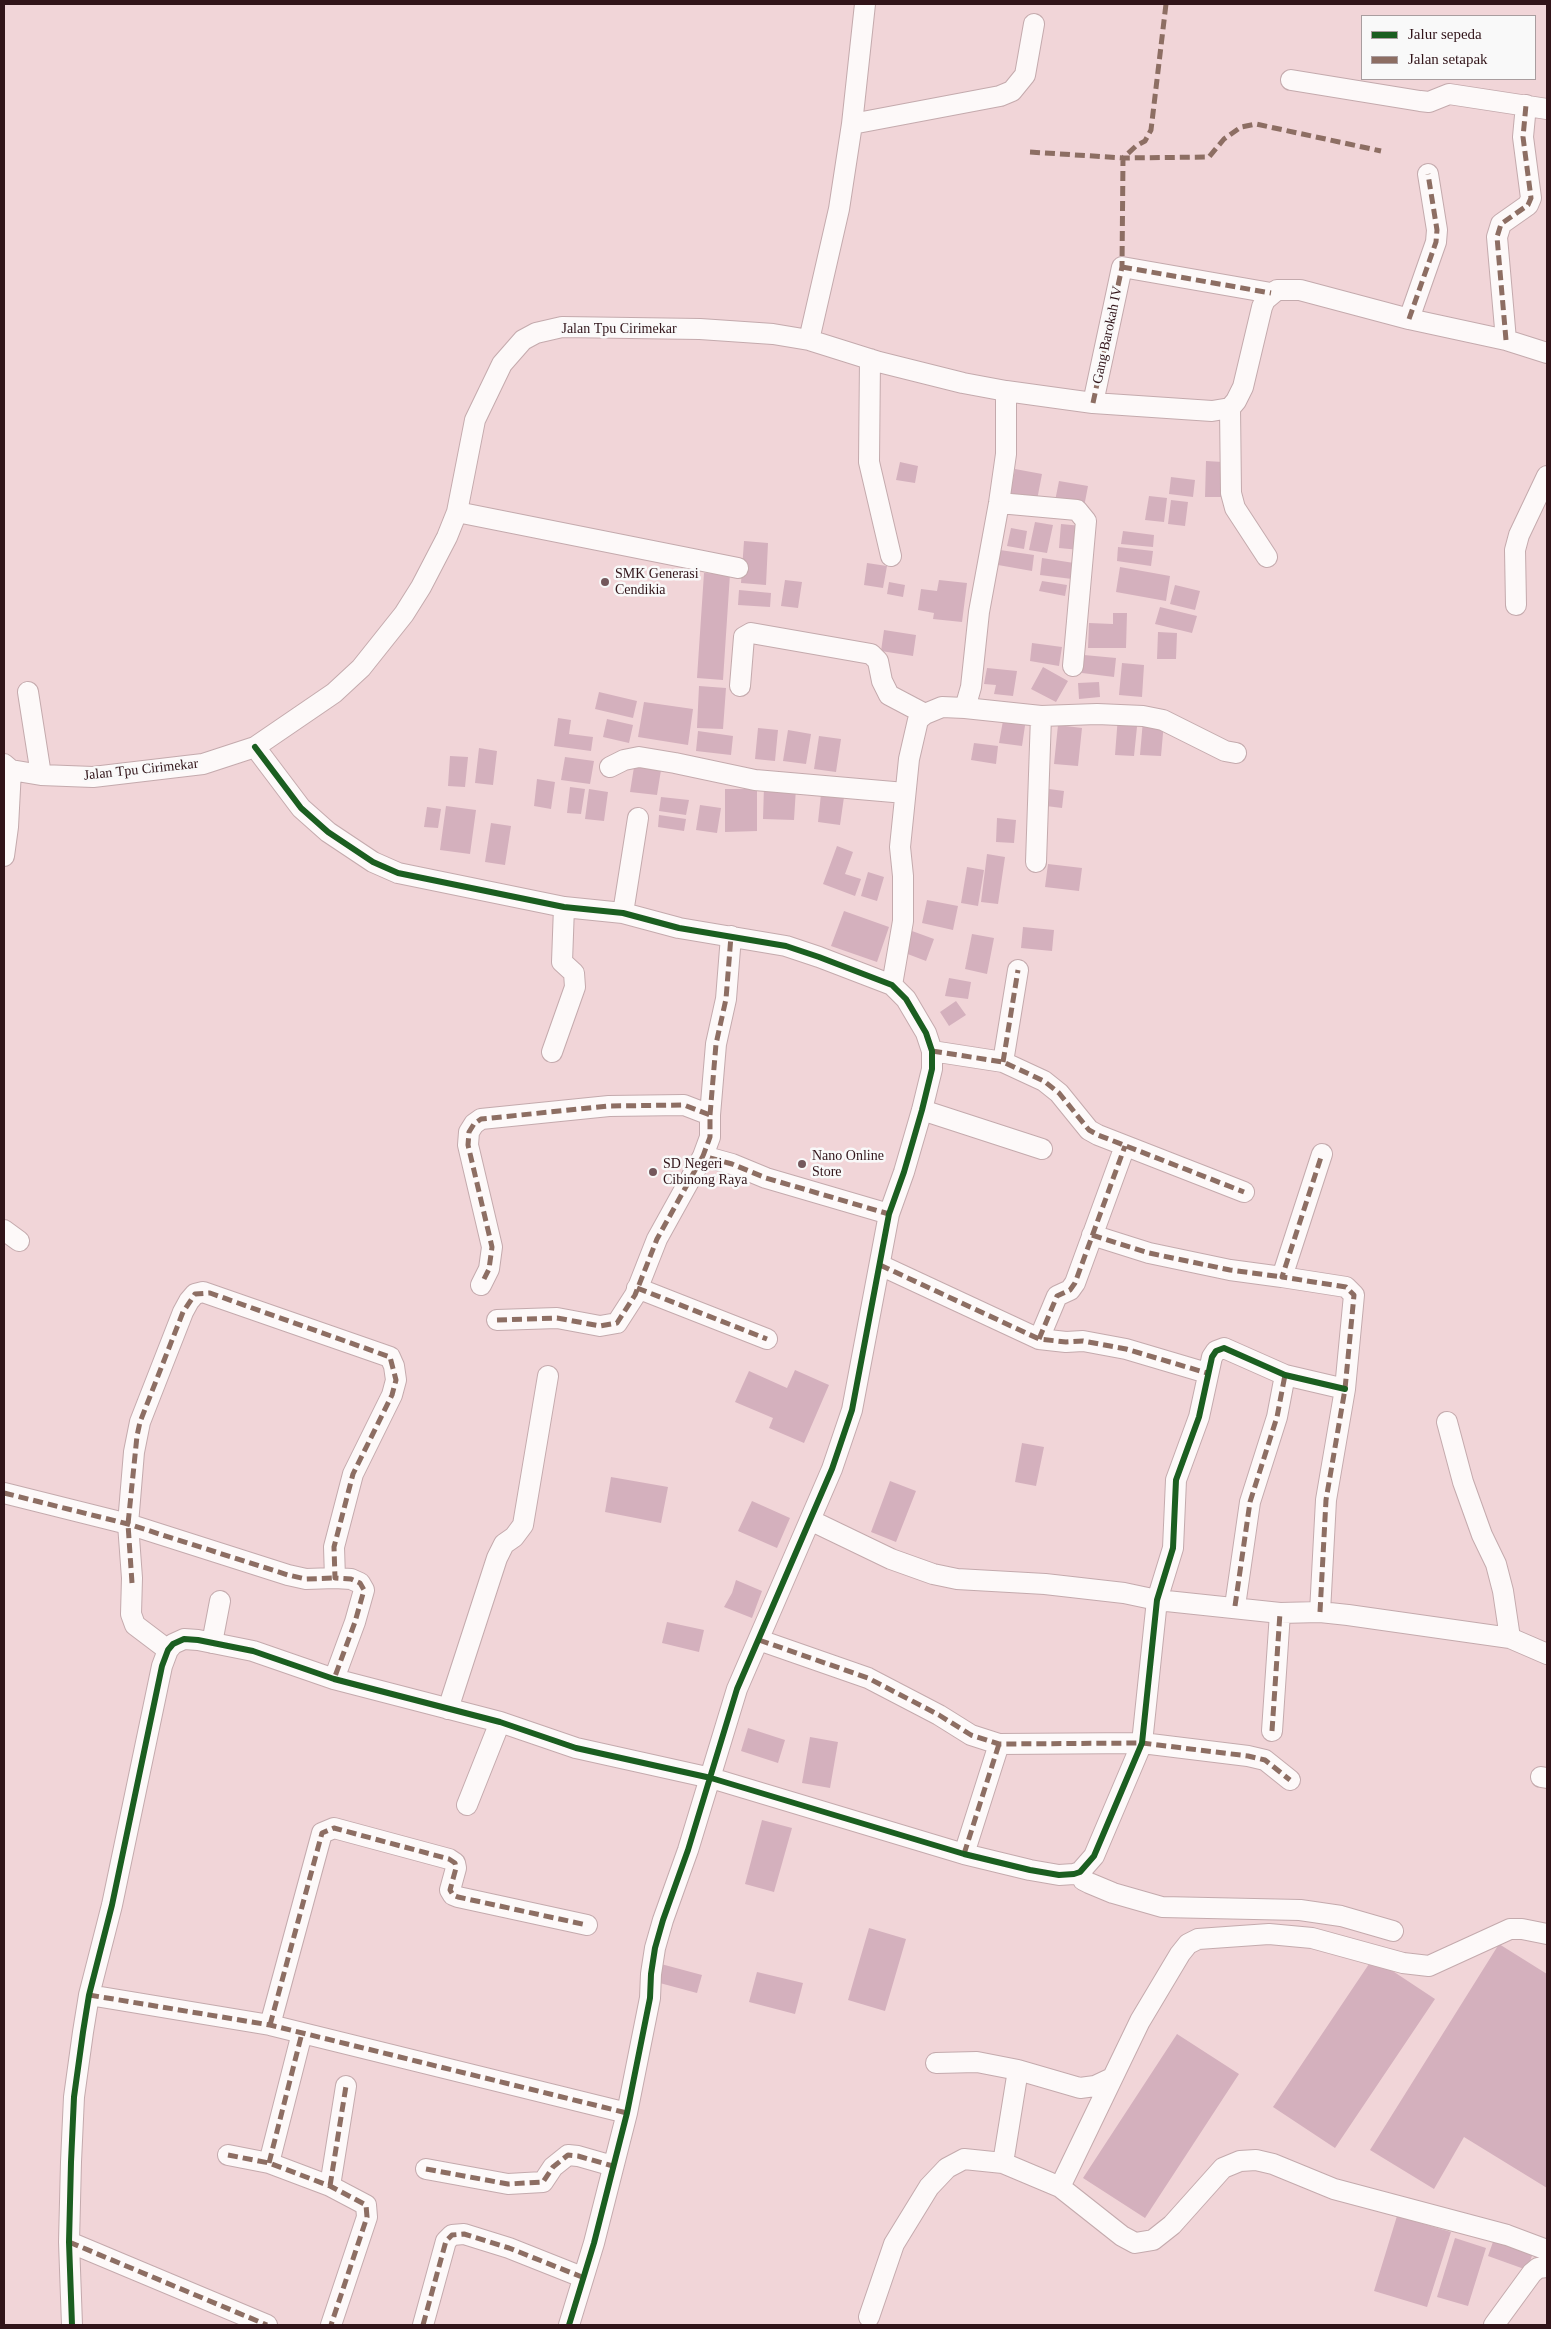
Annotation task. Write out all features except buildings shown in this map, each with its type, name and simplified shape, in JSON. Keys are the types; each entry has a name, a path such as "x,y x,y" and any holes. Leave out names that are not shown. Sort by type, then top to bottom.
{"street":[{"path":"809,340 839,209 852,124 865,4"},
{"path":"852,124 1000,96 1012,91 1025,76 1034,24"},
{"path":"1291,80 1420,101 1429,102 1449,94 1482,100 1526,104 1547,109"},
{"path":"1506,340 1497,237 1501,224 1528,205 1531,198 1523,137 1526,104"},
{"path":"1409,319 1436,242 1437,230 1428,174"},
{"name":"Gang Barokah IV","path":"1093,403 1122,267 1271,293"},
{"path":"1267,557 1235,508 1231,493 1230,408 1243,387 1262,307 1271,293 1287,288 1300,290 1409,319 1506,340 1547,353"},
{"name":"Jalan Tpu Cirimekar","path":"8,767 41,775 93,777 194,765 255,747 334,693 361,668 404,614 421,587 447,537 457,512 475,420 502,364 523,340 536,333 562,327 690,329 773,334 809,340 870,359 963,383 1006,391 1093,403 1212,411 1230,408"},
{"path":"870,359 869,462 890,556"},
{"path":"965,708 971,687 985,569 1000,503 1006,454 1006,391"},
{"path":"1516,605 1515,550 1519,534 1547,476"},
{"path":"1000,503 1078,510 1086,521 1073,666"},
{"path":"457,512 738,568"},
{"path":"740,686 744,637 750,633 871,654 878,661 882,681 889,695 925,714"},
{"path":"28,692 41,775"},
{"path":"892,985 903,921 903,876 900,847 905,793 916,726 918,720 925,714 942,707 1041,716 1097,714 1143,716 1163,720 1225,750 1236,753"},
{"path":"1036,862 1041,716"},
{"path":"255,747 301,808 328,832 372,862 398,873 564,907 623,913 679,928 786,946 892,985 906,999 926,1033 932,1051 932,1069 922,1110 904,1172 889,1214 852,1410 832,1469 738,1690 655,1948 650,1974 650,1998 627,2113 594,2242 569,2325"},
{"path":"610,768 624,760 639,757 755,780 905,793"},
{"path":"4,856 8,827 8,767"},
{"path":"623,913 638,818"},
{"path":"552,1052 575,987 574,973 562,962 564,907"},
{"path":"497,1320 557,1318 600,1326 611,1326 617,1323 626,1312 657,1239 703,1156 710,1137 716,1044 726,999 731,936"},
{"path":"1003,1062 1018,970"},
{"path":"932,1051 1003,1062 1044,1081 1072,1107 1089,1130 1244,1192"},
{"path":"481,1285 489,1269 492,1247 468,1145 469,1132 474,1124 481,1119 609,1106 684,1106 710,1115"},
{"path":"922,1110 1042,1149"},
{"path":"1039,1339 1057,1296 1070,1290 1075,1283 1125,1146"},
{"path":"1282,1277 1322,1154"},
{"path":"703,1156 732,1164 766,1178 889,1214"},
{"path":"1092,1235 1149,1253 1230,1270 1340,1286 1352,1291 1354,1295 1345,1388 1326,1500 1320,1612"},
{"path":"880,1265 1039,1339 1066,1342 1082,1341 1108,1346 1207,1373"},
{"path":"637,1288 766,1339"},
{"path":"168,1650 135,1625 131,1614 132,1578 128,1524 134,1452 140,1422 189,1301 196,1294 210,1293 390,1357 396,1380 392,1395 353,1474 334,1547 336,1578"},
{"path":"72,2325 69,2242 74,2098 89,1995 112,1906 146,1739 168,1650 173,1644 184,1639 253,1651 334,1679 500,1722 576,1748 711,1778 964,1854 1059,1875 1080,1872 1094,1856 1142,1742 1157,1600 1173,1548 1177,1475 1199,1417 1212,1357 1216,1350 1224,1348 1286,1375 1345,1388"},
{"path":"1235,1606 1250,1502 1278,1417 1286,1375"},
{"path":"448,1709 498,1558 504,1544 514,1537 523,1525 548,1376"},
{"path":"1447,1422 1463,1482 1482,1535 1496,1564 1503,1591 1510,1638"},
{"path":"4,1492 128,1524 288,1575 306,1579 351,1579 360,1583 364,1595 334,1679"},
{"path":"810,1520 891,1559 933,1574 957,1579 1045,1584 1124,1593 1157,1600 1235,1606 1280,1613 1320,1612 1510,1638 1547,1654"},
{"path":"212,1643 220,1601"},
{"path":"1272,1731 1280,1613"},
{"path":"759,1640 868,1678 939,1715 957,1728 971,1735 999,1744 1142,1742 1265,1760 1290,1780"},
{"path":"467,1805 500,1722"},
{"path":"964,1854 999,1744"},
{"path":"270,2025 322,1833 334,1828 455,1863 456,1868 450,1890 458,1898 587,1925"},
{"path":"1080,1872 1082,1880 1089,1883 1113,1893 1162,1907 1300,1910 1341,1916 1393,1931"},
{"path":"1060,2187 1140,2022 1180,1954 1188,1944 1198,1939 1269,1934 1312,1938 1403,1963 1429,1966 1510,1929 1522,1929 1547,1934"},
{"path":"89,1995 270,2025 627,2113"},
{"path":"269,2163 302,2033"},
{"path":"936,2063 977,2062 1018,2070 1080,2088 1095,2086 1112,2078"},
{"path":"1003,2163 1018,2070"},
{"path":"330,2186 346,2086"},
{"path":"228,2155 269,2163 330,2186 364,2202 368,2212 331,2325"},
{"path":"426,2169 508,2184 542,2182 553,2167 568,2155 613,2166"},
{"path":"869,2317 894,2244 928,2187 947,2168 964,2159 1003,2163 1060,2187 1122,2236 1135,2243 1152,2240 1172,2225 1224,2168 1240,2161 1256,2160 1273,2164 1334,2188 1507,2234 1547,2250"},
{"path":"423,2325 446,2241 452,2235 464,2234 509,2248 582,2277"},
{"path":"69,2242 267,2325"},
{"path":"1494,2325 1532,2273 1538,2268 1547,2268"}],"marked path":[{"path":"1093,403 1122,267 1123,158 1136,146 1145,141 1151,130 1166,4"},
{"path":"1506,340 1497,237 1501,224 1528,205 1531,198 1523,137 1526,105"},
{"path":"1030,152 1123,158 1209,157 1224,139 1241,127 1256,124 1381,151"},
{"path":"1409,319 1436,242 1437,230 1428,174"},
{"path":"1122,267 1271,293"},
{"path":"710,1115 716,1044 726,999 731,936"},
{"path":"1003,1062 1018,970"},
{"path":"932,1051 1003,1062 1044,1081 1059,1093 1089,1130 1098,1135 1244,1192"},
{"path":"484,1279 489,1269 492,1247 468,1145 469,1132 474,1124 481,1119 609,1106 684,1105 710,1115 710,1137 703,1156 732,1164 766,1178 889,1214"},
{"path":"1039,1339 1057,1296 1070,1290 1075,1283 1125,1146"},
{"path":"1320,1612 1326,1500 1345,1389 1354,1295 1346,1287 1282,1277 1322,1154"},
{"path":"497,1320 557,1318 600,1326 617,1323 635,1295 657,1239 703,1156"},
{"path":"1092,1235 1149,1253 1230,1270 1282,1277"},
{"path":"880,1265 1039,1339 1066,1342 1083,1341 1126,1349 1207,1373"},
{"path":"637,1288 767,1339"},
{"path":"132,1583 128,1524 140,1422 183,1312 195,1294 210,1293 390,1357 396,1380 392,1395 353,1474 334,1547 335,1578 351,1579 360,1583 364,1590 355,1622 334,1679"},
{"path":"1235,1606 1250,1502 1277,1417 1285,1375"},
{"path":"4,1493 128,1524 288,1575 306,1579 335,1578"},
{"path":"1272,1731 1280,1613"},
{"path":"759,1640 868,1678 939,1715 971,1735 999,1744 1142,1743 1248,1756 1265,1760 1290,1780"},
{"path":"964,1854 999,1744"},
{"path":"270,2025 322,1833 334,1828 449,1859 455,1863 456,1868 450,1890 453,1895 458,1897 587,1925"},
{"path":"89,1995 270,2025 627,2113"},
{"path":"269,2163 302,2033"},
{"path":"330,2186 346,2086"},
{"path":"228,2155 269,2163 330,2186 366,2205 367,2217 331,2325"},
{"path":"426,2169 508,2184 543,2182 553,2167 568,2155 613,2166"},
{"path":"423,2325 446,2241 452,2235 464,2234 509,2248 582,2277"},
{"path":"69,2242 267,2325"}],"cycle path":[{"path":"255,747 301,808 328,832 373,862 398,873 564,907 623,913 679,928 786,946 819,957 892,985 906,999 926,1033 932,1051 932,1069 922,1110 904,1172 889,1214 852,1410 832,1469 737,1689 688,1850 663,1920 655,1948 650,1998 627,2113 594,2243 569,2325"},
{"path":"72,2325 69,2242 71,2162 74,2097 83,2032 89,1995 112,1905 162,1666 168,1650 173,1644 184,1639 198,1640 253,1651 334,1679 500,1722 576,1748 711,1778 964,1854 1030,1870 1059,1875 1074,1874 1080,1872 1094,1856 1142,1743 1157,1600 1173,1548 1176,1480 1199,1417 1212,1357 1216,1351 1224,1348 1285,1375 1345,1389"}],"place":[{"name":"SMK Generasi Cendikia","path":"605,582"},
{"name":"Nano Online Store","path":"802,1164"},
{"name":"SD Negeri Cibinong Raya","path":"653,1172"}]}
